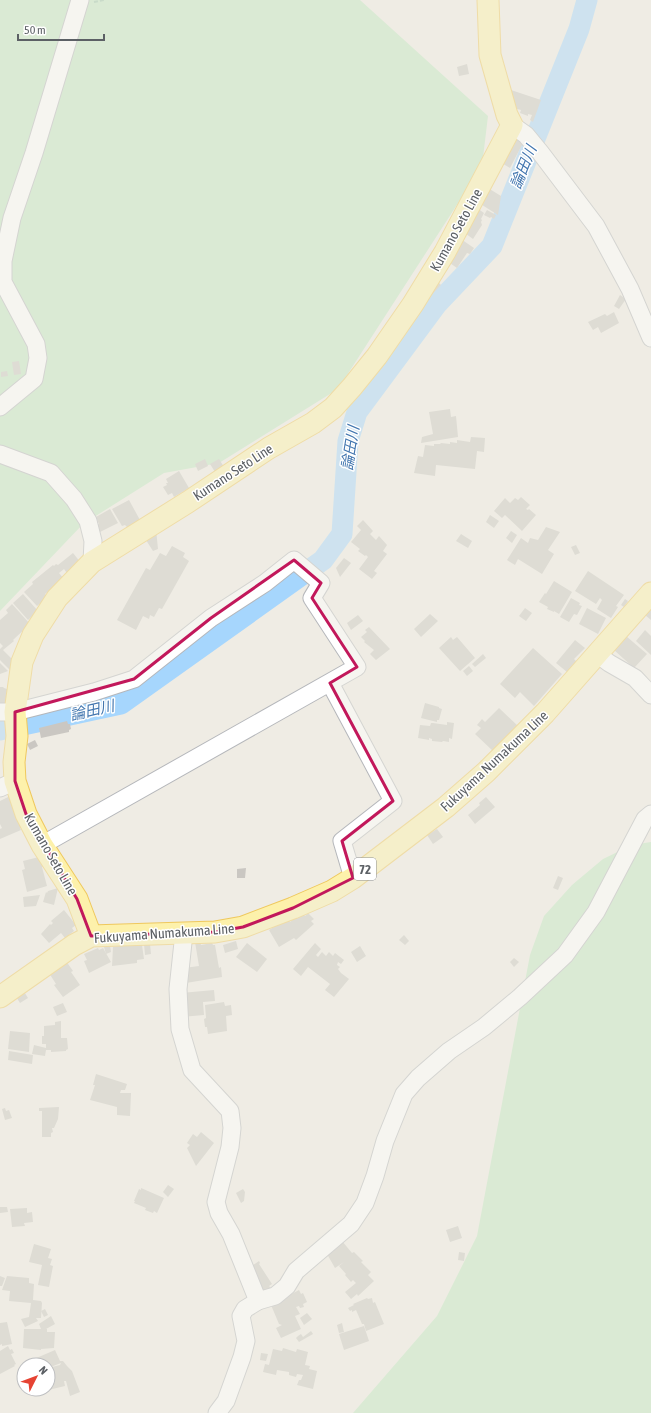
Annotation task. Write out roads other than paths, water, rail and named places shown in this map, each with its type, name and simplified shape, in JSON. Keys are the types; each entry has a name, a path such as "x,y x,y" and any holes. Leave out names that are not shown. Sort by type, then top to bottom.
{"main road":[{"path":"488,0 490,55 507,115 519,130"},
{"name":"Kumano Seto Line","path":"91,936 77,899 42,845 26,814 7,785 14,762 17,736 7,712 22,662 33,635 57,598 92,562 333,408 377,356 413,304 519,130"},
{"name":"Fukuyama Numakuma Line","path":"0,997 74,945 91,936 215,932 243,927 332,891 354,878 446,807 486,772 545,714 651,593"}],"street":[{"path":"0,407 34,379 38,358 36,344 3,282 3,261 12,218 34,153 80,0"},
{"path":"519,130 540,152 596,226 630,289 651,338"},
{"path":"0,454 50,473 74,499 88,521 93,541 92,562"},
{"path":"7,712 94,692 134,679 211,618 265,583 294,560 321,583 312,598 357,667 42,845"},
{"path":"597,654 609,663 635,678 651,695"},
{"path":"330,682 393,801 342,841 354,878"},
{"path":"217,1413 226,1401 242,1357 246,1341 241,1316 245,1309 258,1301 275,1296 287,1286 296,1271 351,1224 365,1203 375,1176 385,1141 404,1094 418,1078 449,1051 484,1027 520,997 565,955 596,912 645,819 651,814"},
{"path":"184,932 178,989 180,1029 192,1070 230,1111 232,1128 230,1147 216,1202 219,1213 231,1234 258,1301"}],"waterway":[{"name":"論田川","path":"0,730 121,704 323,560 342,534 348,441 357,412 437,304 492,246 579,29 587,0"}]}
